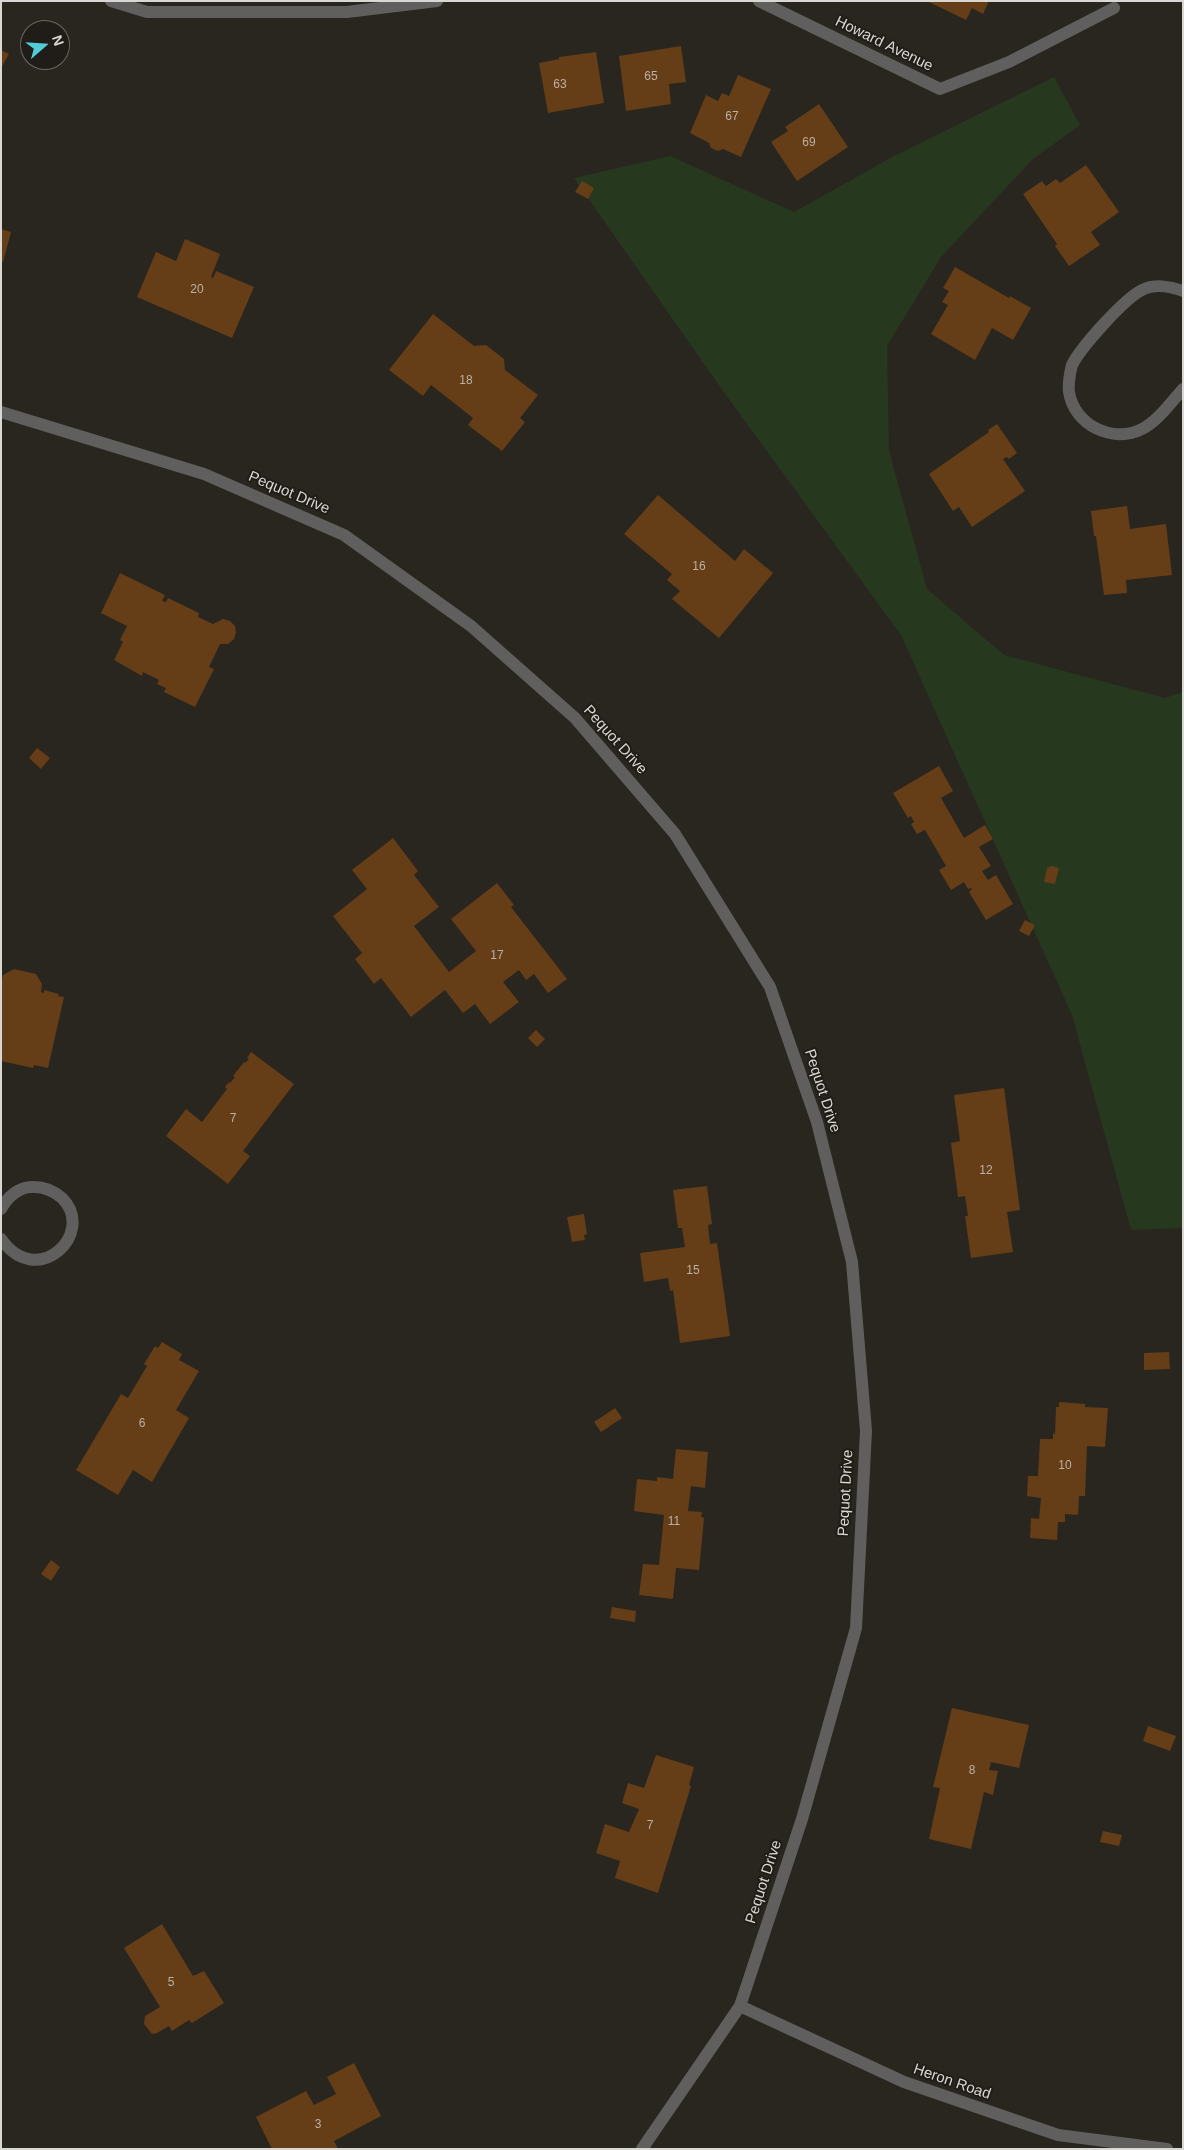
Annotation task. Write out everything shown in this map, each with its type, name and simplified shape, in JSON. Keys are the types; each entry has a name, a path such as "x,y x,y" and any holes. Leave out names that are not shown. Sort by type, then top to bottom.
{"street":[{"path":"111,1 147,12 346,7 437,1"},
{"name":"Howard Avenue","path":"759,1 940,89 1009,62 1114,8"},
{"path":"1183,291 1174,287 1155,286 1142,290 1126,301 1082,351 1072,367 1069,391 1074,407 1089,425 1103,432 1124,435 1142,429 1156,418 1183,389"},
{"name":"Pequot Drive","path":"1,412 204,474 344,535 471,626 575,718 675,834 770,986 817,1122 852,1262 866,1431 856,1628 802,1819 740,2006 642,2149"},
{"path":"1,1239 14,1254 26,1259 38,1260 50,1257 61,1250 68,1239 72,1225 70,1212 65,1201 55,1192 43,1187 30,1186 18,1191 3,1203"},
{"name":"Heron Road","path":"740,2006 904,2082 1049,2132 1058,2135 1166,2149"}],"green space":[{"path":"1054,77 1080,125 1033,159 941,257 887,346 889,451 927,589 1004,655 1165,698 1183,692 1183,1228 1131,1230 1072,1015 901,635 723,391 574,178 670,156 794,212 894,156"}],"building":[{"path":"927,1 989,1 983,14 972,8 966,20"},
{"path":"681,46 686,82 669,84 671,104 626,111 619,56"},
{"path":"1,50 9,54 1,68"},
{"path":"596,52 604,103 548,113 539,63 559,59 559,57"},
{"path":"738,75 771,89 741,157 723,149 718,151 711,148 709,143 690,133 706,95 718,101 722,93 729,96"},
{"path":"819,104 848,147 797,181 771,142 788,131 785,127"},
{"path":"1086,165 1119,212 1091,232 1100,245 1069,266 1055,246 1057,244 1023,194 1042,181 1046,186 1056,179 1060,183"},
{"path":"582,181 594,188 588,199 575,192"},
{"path":"1,229 11,232 3,262 1,261"},
{"path":"185,239 220,254 211,277 213,278 216,271 254,287 232,338 137,297 156,252 176,261"},
{"path":"955,267 1009,298 1010,296 1031,308 1013,340 992,328 975,360 931,334 948,305 942,302 949,291 943,288"},
{"path":"433,314 474,346 486,345 504,359 505,370 538,395 520,418 525,422 502,451 468,425 473,418 431,385 423,396 389,370"},
{"path":"997,424 1017,453 1009,459 1007,457 1003,459 1025,491 972,527 959,507 953,511 929,474 989,432 988,430"},
{"path":"658,495 735,561 744,549 773,573 719,638 672,599 680,591 667,580 672,574 624,534"},
{"path":"1127,506 1130,529 1166,524 1172,575 1126,580 1127,593 1104,595 1091,511"},
{"path":"120,573 165,595 162,601 166,602 168,598 199,613 198,617 213,624 223,619 230,621 235,626 234,639 228,644 220,644 209,667 214,669 195,707 164,692 166,688 157,684 159,680 143,672 142,676 114,660 123,642 120,640 127,626 101,613"},
{"path":"37,748 50,758 41,769 29,758"},
{"path":"939,766 953,791 941,798 964,838 985,825 993,839 979,847 991,866 982,871 988,880 996,875 1013,904 986,920 969,892 972,889 968,889 964,882 951,890 939,870 946,866 925,830 917,834 911,824 914,822 911,816 908,818 893,793"},
{"path":"393,838 418,871 414,875 439,907 414,926 449,972 476,951 451,919 497,883 514,905 511,907 567,979 548,993 534,974 526,980 519,970 503,982 519,1002 490,1024 475,1004 463,1013 445,990 411,1017 381,978 374,984 355,959 362,953 333,916 367,889 352,870"},
{"path":"1052,866 1059,868 1055,884 1044,882 1047,868"},
{"path":"1025,920 1035,925 1029,936 1019,931"},
{"path":"14,969 36,974 42,984 41,992 44,993 44,990 64,997 48,1068 34,1065 33,1068 1,1061 1,981 3,975"},
{"path":"536,1030 545,1039 537,1047 528,1038"},
{"path":"251,1052 294,1084 243,1151 250,1156 228,1184 166,1136 186,1109 202,1122 227,1089 225,1087 235,1077 233,1076 244,1062 249,1059 247,1058"},
{"path":"1004,1088 1020,1210 1007,1212 1013,1252 971,1258 965,1216 968,1216 965,1196 958,1197 951,1143 960,1141 954,1095"},
{"path":"707,1186 712,1224 708,1225 710,1244 717,1243 730,1336 680,1343 673,1290 670,1291 668,1278 644,1282 640,1253 685,1247 682,1228 678,1228 673,1190"},
{"path":"584,1214 587,1234 584,1235 585,1240 572,1242 567,1217"},
{"path":"162,1342 182,1354 179,1360 199,1371 176,1410 189,1418 152,1482 133,1470 118,1495 76,1470 121,1394 128,1398 147,1366 144,1364 155,1346 158,1348"},
{"path":"1169,1352 1170,1369 1144,1370 1144,1353"},
{"path":"1059,1402 1085,1404 1085,1407 1108,1408 1105,1447 1087,1446 1085,1496 1079,1496 1078,1515 1065,1514 1065,1522 1058,1522 1057,1540 1030,1538 1031,1518 1039,1519 1041,1498 1027,1496 1028,1476 1038,1476 1040,1439 1053,1439 1053,1433 1055,1434 1056,1407 1059,1407"},
{"path":"615,1408 622,1418 601,1432 594,1422"},
{"path":"676,1449 708,1452 705,1488 691,1486 688,1511 702,1512 701,1517 704,1518 699,1570 676,1568 673,1599 639,1595 643,1564 659,1565 664,1515 634,1511 637,1479 657,1481 657,1477 673,1479"},
{"path":"51,1560 60,1567 51,1581 41,1574"},
{"path":"612,1607 636,1611 635,1622 610,1618"},
{"path":"952,1708 1029,1725 1019,1768 991,1762 989,1770 998,1771 993,1795 984,1792 971,1849 929,1839 940,1788 933,1787"},
{"path":"1148,1726 1176,1736 1170,1751 1143,1741"},
{"path":"656,1755 694,1767 689,1785 691,1786 658,1893 615,1878 620,1861 596,1853 605,1824 629,1832 639,1809 622,1803 628,1783 644,1788"},
{"path":"1103,1831 1122,1835 1119,1846 1100,1842"},
{"path":"162,1924 193,1976 204,1971 224,2003 192,2023 189,2020 172,2031 169,2026 152,2034 144,2024 145,2016 160,2007 124,1948"},
{"path":"354,2063 381,2116 334,2141 338,2149 272,2149 256,2117 306,2091 314,2105 336,2094 327,2077"}]}
